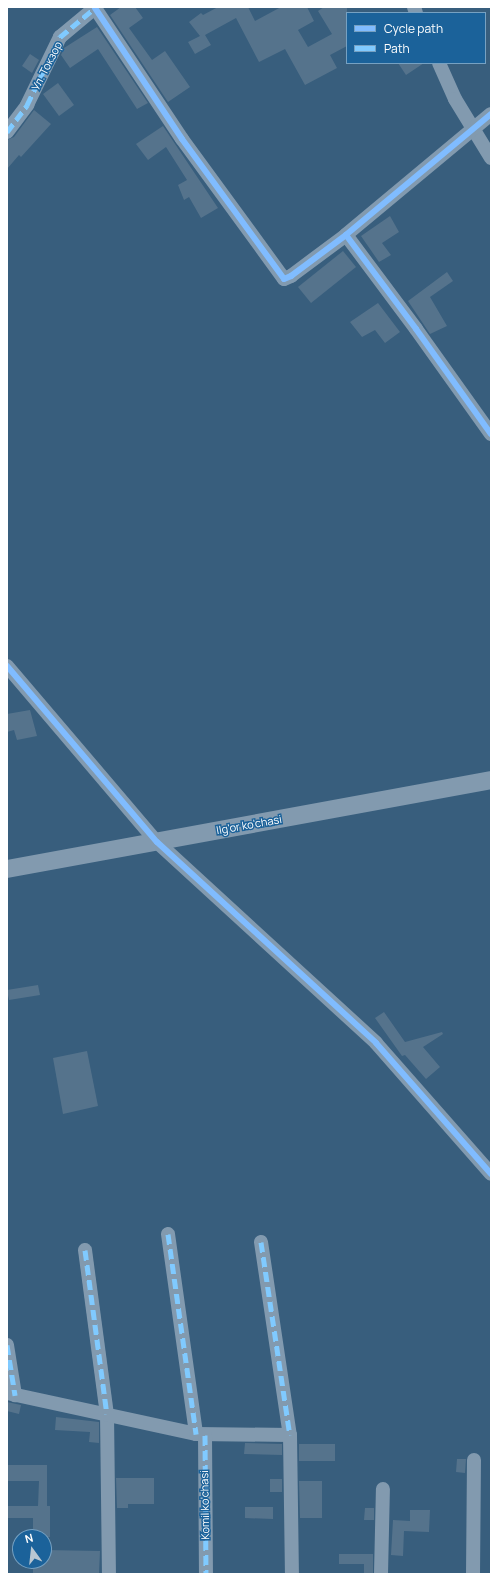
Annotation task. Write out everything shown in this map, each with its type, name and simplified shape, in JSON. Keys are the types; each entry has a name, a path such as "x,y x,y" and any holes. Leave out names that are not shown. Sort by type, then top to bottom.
{"street":[{"name":"Ул. Токзор","path":"7,132 27,105 60,38 96,7"},
{"path":"96,7 182,139 284,279 291,276 346,235 491,114"},
{"path":"439,64 456,99 491,158"},
{"path":"346,235 416,329 491,434"},
{"path":"7,666 157,842 376,1043 491,1174"},
{"name":"Ilg'or ko'chasi","path":"7,868 157,842 491,780"},
{"name":"Komil ko'chasi","path":"168,1234 200,1435 206,1574"},
{"path":"261,1242 290,1435 292,1574"},
{"path":"85,1250 107,1414 109,1574"},
{"path":"7,1345 11,1394 200,1435 290,1435"},
{"path":"473,1574 474,1460"},
{"path":"381,1574 382,1489"}],"building":[{"path":"121,7 135,7 143,18 129,28 152,60 165,51 190,87 168,102 110,15"},
{"path":"218,7 248,7 255,21 281,7 307,7 314,21 298,30 308,47 332,34 318,11 324,7 347,7 346,47 330,55 337,68 305,85 285,49 259,62 236,18 205,35 211,45 195,54 188,42 200,36 189,22 201,13 203,15"},
{"path":"97,27 148,103 137,109 98,49 70,68 61,55 64,48"},
{"path":"30,54 39,60 32,73 22,66"},
{"path":"399,64 422,64 406,75"},
{"path":"58,83 74,105 59,116 43,94"},
{"path":"34,110 51,124 21,157 19,155 7,169 7,140 14,137"},
{"path":"163,126 218,208 201,218 189,197 184,200 178,185 187,180 166,147 148,160 136,144"},
{"path":"390,216 399,232 382,243 391,255 379,262 361,236"},
{"path":"343,251 356,267 311,303 298,287"},
{"path":"447,272 453,281 430,297 447,326 430,334 408,301"},
{"path":"378,303 400,332 385,343 375,330 362,337 350,322"},
{"path":"30,710 37,736 17,740 14,730 7,732 7,714"},
{"path":"38,985 40,995 9,1000 7,990"},
{"path":"384,1012 405,1042 442,1032 443,1034 423,1047 440,1067 426,1079 405,1055 402,1056 375,1018"},
{"path":"87,1051 98,1106 63,1114 53,1058"},
{"path":"7,1402 21,1405 19,1414 7,1411"},
{"path":"56,1417 99,1422 99,1443 89,1442 90,1432 55,1430"},
{"path":"245,1443 282,1444 282,1455 244,1454"},
{"path":"299,1444 335,1444 335,1461 299,1461"},
{"path":"457,1459 466,1459 465,1473 456,1472"},
{"path":"7,1465 47,1465 47,1506 50,1506 50,1529 33,1529 33,1518 7,1518 7,1506 38,1506 39,1481 7,1481"},
{"path":"116,1478 154,1478 154,1504 128,1504 128,1508 117,1508"},
{"path":"270,1479 282,1479 282,1492 270,1492"},
{"path":"299,1481 322,1481 322,1518 300,1518"},
{"path":"245,1507 273,1507 273,1519 245,1518"},
{"path":"365,1508 374,1508 374,1520 364,1520"},
{"path":"410,1510 430,1510 429,1532 404,1531 403,1556 391,1555 393,1520 410,1521"},
{"path":"52,1550 100,1551 99,1574 33,1574 33,1569 52,1569"},
{"path":"339,1554 373,1554 373,1574 364,1574 364,1564 339,1564"}],"marked path":[{"path":"7,132 27,105 60,37 96,7"},
{"path":"168,1234 196,1434"},
{"path":"261,1242 290,1435"},
{"path":"85,1250 107,1414"},
{"path":"7,1345 15,1395"},
{"path":"205,1435 206,1574"}],"cycle path":[{"path":"95,8 182,139 284,279 291,276 346,235"},
{"path":"491,114 346,235 416,329 491,434"},
{"path":"7,666 157,842 376,1043 491,1174"}]}
